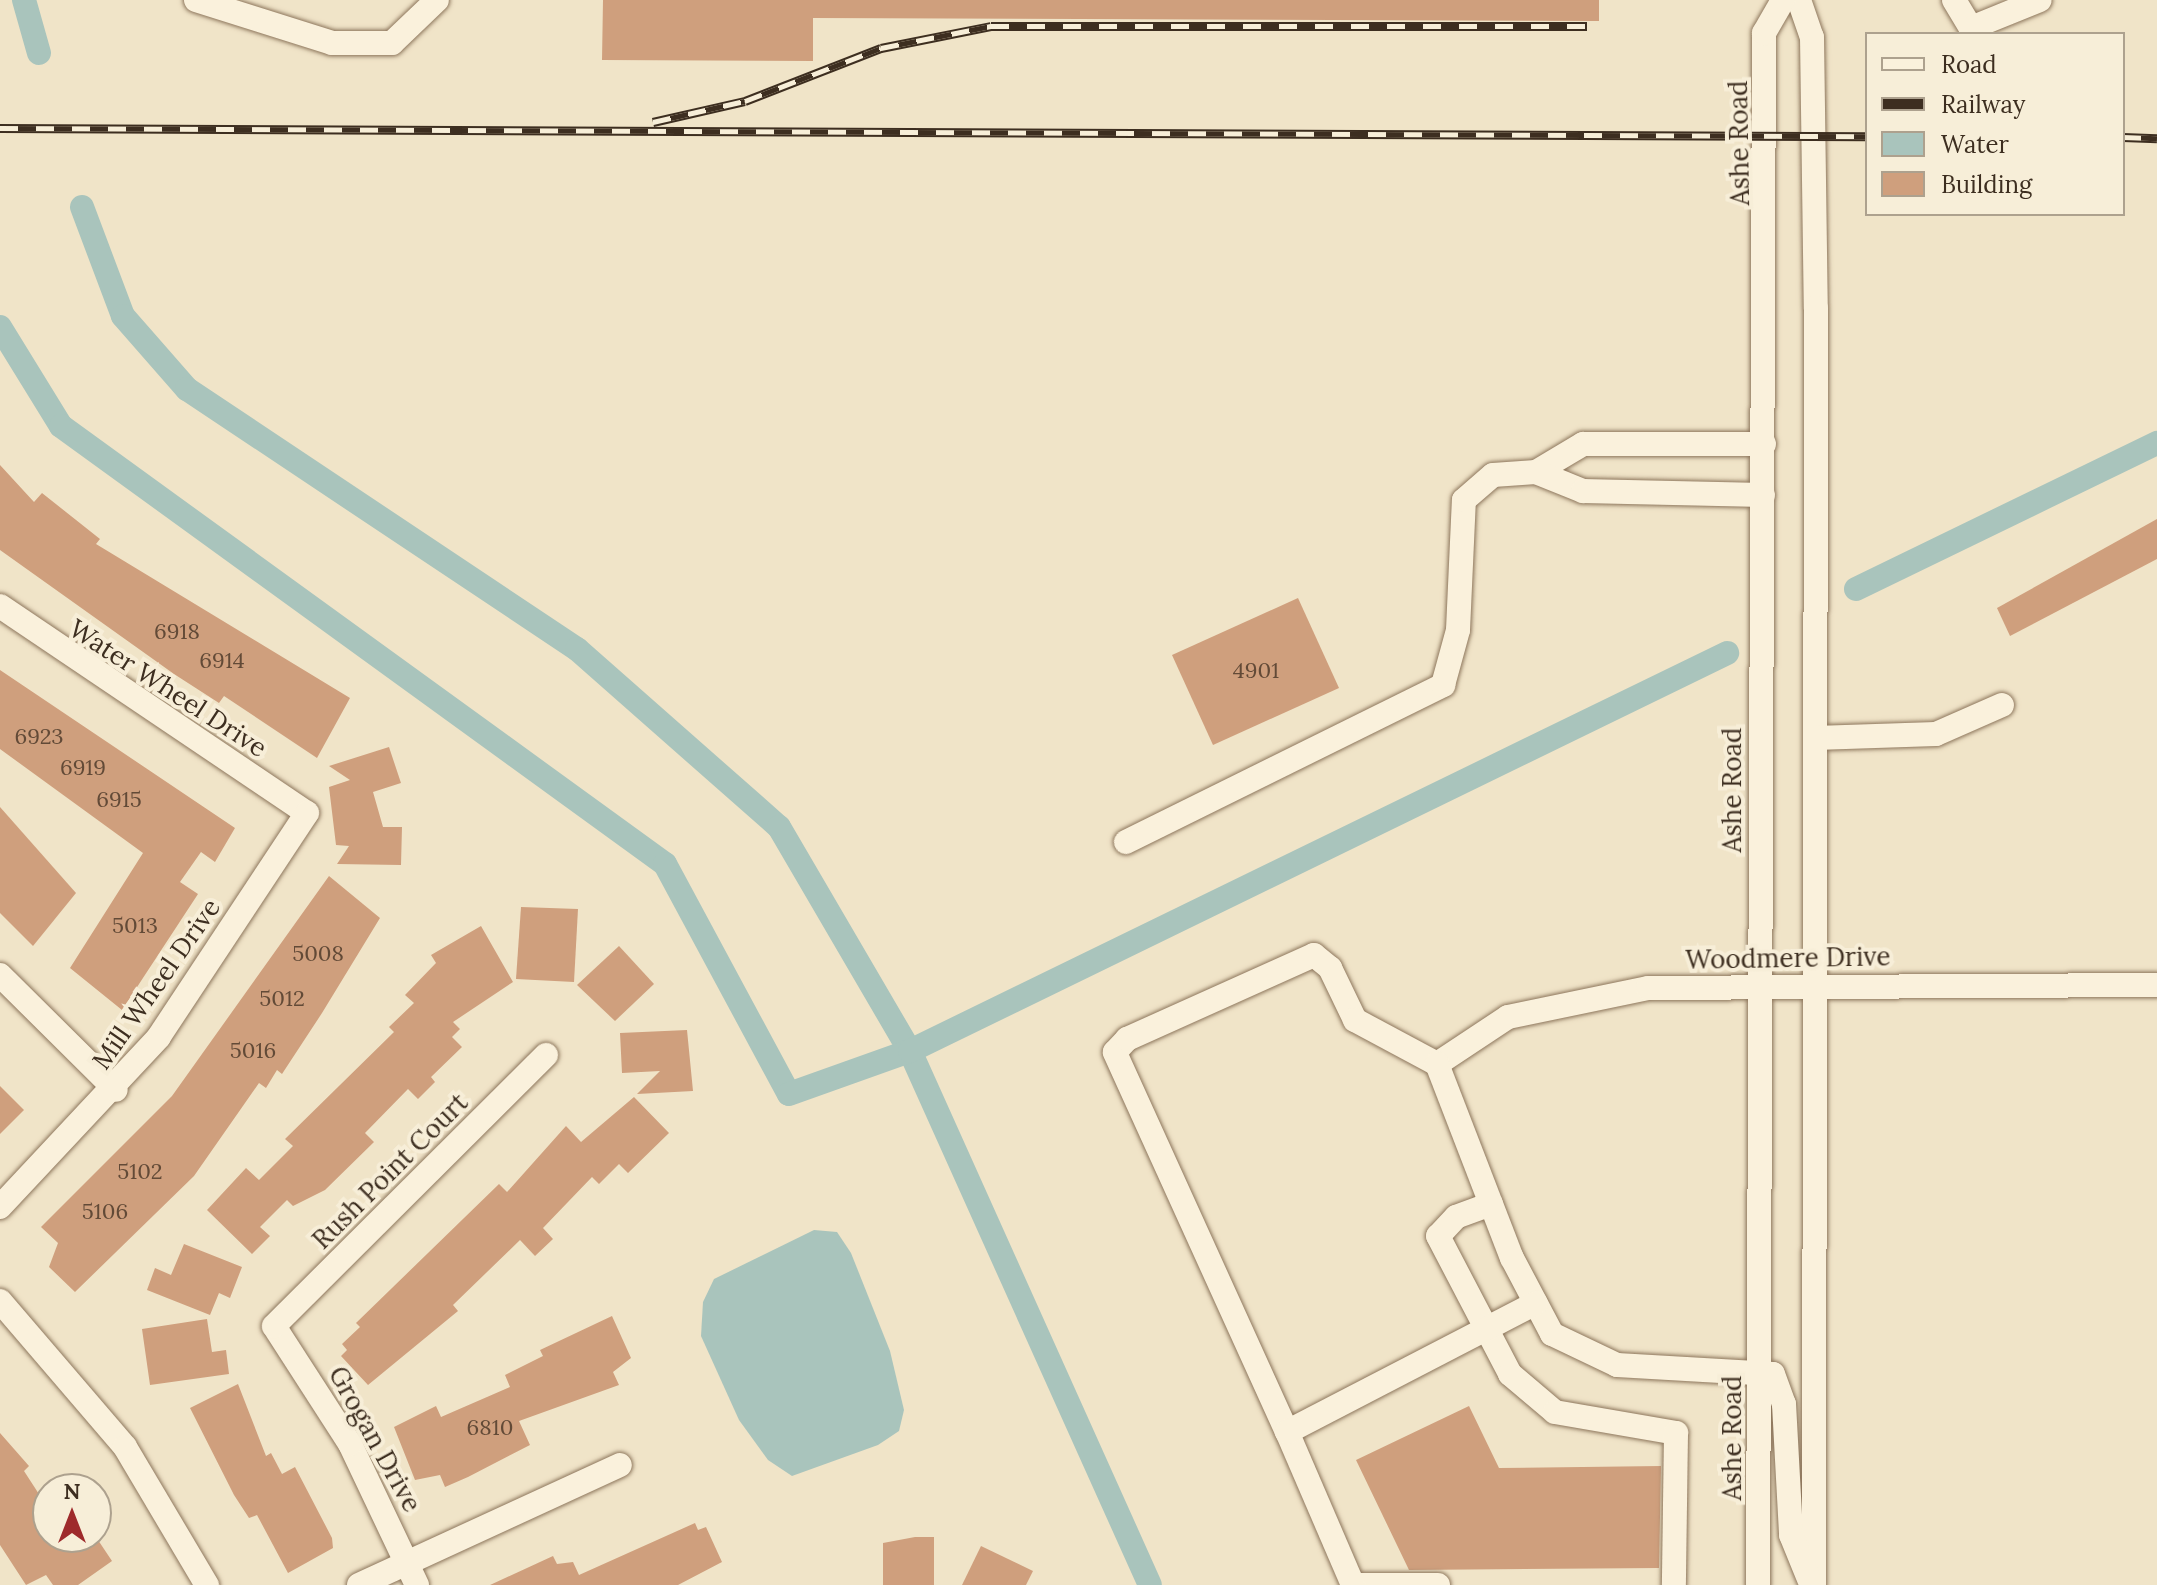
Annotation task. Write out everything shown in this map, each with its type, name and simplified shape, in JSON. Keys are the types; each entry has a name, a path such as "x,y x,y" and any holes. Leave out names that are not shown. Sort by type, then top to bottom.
{"street":[{"path":"196,0 332,43 392,43 437,0"},
{"name":"Ashe Road","path":"1758,1585 1764,33 1783,0"},
{"path":"1799,0 1812,37 1816,586 1812,1585"},
{"path":"1954,0 1971,28 2040,0"},
{"path":"1536,472 1583,444 1764,444"},
{"path":"1126,842 1443,685 1458,630 1464,500 1493,475 1536,472 1583,491 1763,495"},
{"name":"Water Wheel Drive","path":"0,606 307,813"},
{"path":"1815,738 1936,734 2002,705"},
{"name":"Mill Wheel Drive","path":"0,1207 116,1090 159,1037 307,813"},
{"path":"1438,1585 1353,1585 1115,1052 1127,1039 1314,955 1330,968 1355,1020 1437,1064 1491,1204 1552,1334 1596,1359 1760,1369 1773,1374 1784,1404 1791,1535 1812,1585"},
{"path":"0,975 116,1090"},
{"name":"Woodmere Drive","path":"1437,1064 1508,1017 1648,988 1815,984 2157,985"},
{"name":"Rush Point Court","path":"274,1326 546,1055"},
{"path":"1491,1204 1456,1217 1438,1236 1481,1331 1510,1374 1555,1412 1676,1433 1674,1585"},
{"path":"0,1301 125,1447 207,1585"},
{"path":"1287,1432 1536,1303"},
{"name":"Grogan Drive","path":"274,1326 350,1444 413,1574"},
{"path":"359,1585 413,1574 620,1465"}],"water":[{"path":"814,1230 837,1232 851,1253 890,1351 904,1410 899,1431 878,1445 792,1476 768,1460 739,1420 701,1336 703,1302 714,1279"}],"building":[{"path":"603,0 1599,0 1599,21 813,18 813,61 602,60"},
{"path":"0,465 34,502 42,493 100,539 96,544 350,698 317,758 224,696 219,703 174,674 0,550"},
{"path":"2157,519 2157,559 2010,636 1997,608"},
{"path":"1298,598 1339,688 1213,745 1172,655"},
{"path":"0,670 235,828 215,862 201,852 180,882 198,894 122,1010 70,968 143,853 0,749"},
{"path":"389,747 401,783 373,792 383,827 402,827 401,865 337,864 349,846 336,845 329,787 350,780 329,766"},
{"path":"0,807 76,893 33,946 0,913"},
{"path":"329,876 380,918 322,1013 282,1074 277,1070 266,1088 259,1083 194,1176 75,1292 49,1267 58,1243 41,1227 172,1096"},
{"path":"521,907 578,909 574,982 516,979"},
{"path":"481,926 513,982 453,1022 460,1029 452,1037 462,1047 431,1077 435,1082 418,1099 408,1089 365,1133 374,1142 325,1190 293,1206 287,1200 260,1227 270,1236 252,1254 207,1210 246,1168 259,1180 293,1146 285,1139 394,1032 389,1027 414,1003 405,995 436,963 431,955"},
{"path":"619,946 654,984 615,1021 577,985"},
{"path":"687,1030 693,1091 637,1094 660,1071 622,1073 620,1033"},
{"path":"0,1086 24,1110 0,1134"},
{"path":"634,1097 669,1133 628,1173 619,1164 599,1184 592,1177 543,1228 553,1239 535,1256 520,1240 453,1305 458,1311 368,1385 341,1356 347,1350 342,1344 360,1327 356,1323 499,1184 507,1192 566,1126 581,1142"},
{"path":"184,1244 242,1267 230,1298 219,1293 210,1315 147,1290 155,1268 171,1275"},
{"path":"612,1316 631,1358 613,1372 619,1385 519,1421 530,1445 468,1477 445,1487 440,1475 415,1480 394,1427 436,1406 441,1417 510,1387 505,1375 543,1356 540,1350"},
{"path":"207,1319 212,1352 226,1350 229,1374 150,1385 142,1329"},
{"path":"238,1384 266,1456 271,1453 282,1474 295,1467 332,1538 333,1548 288,1573 257,1515 249,1518 234,1495 190,1408"},
{"path":"1469,1406 1499,1468 1661,1466 1659,1568 1409,1570 1356,1460"},
{"path":"0,1433 29,1466 24,1471 32,1483 32,1553 107,1553 112,1561 78,1585 53,1585 46,1575 26,1585 0,1545"},
{"path":"695,1523 698,1530 706,1527 722,1562 678,1585 490,1585 553,1556 557,1564 573,1562 579,1575"},
{"path":"934,1537 934,1585 883,1585 883,1543"},
{"path":"981,1546 1033,1571 1026,1585 962,1585"}],"waterway":[{"path":"24,0 39,53"},
{"path":"82,207 123,316 187,389 577,649 779,827 910,1051 1150,1585"},
{"path":"0,327 61,426 665,864 789,1094 910,1051 1727,653"},
{"path":"1856,589 2157,443"}],"railway":[{"path":"653,122 745,101 881,48 991,26 1587,26"},
{"path":"0,128 1865,136"},
{"path":"2125,137 2157,138"}]}
